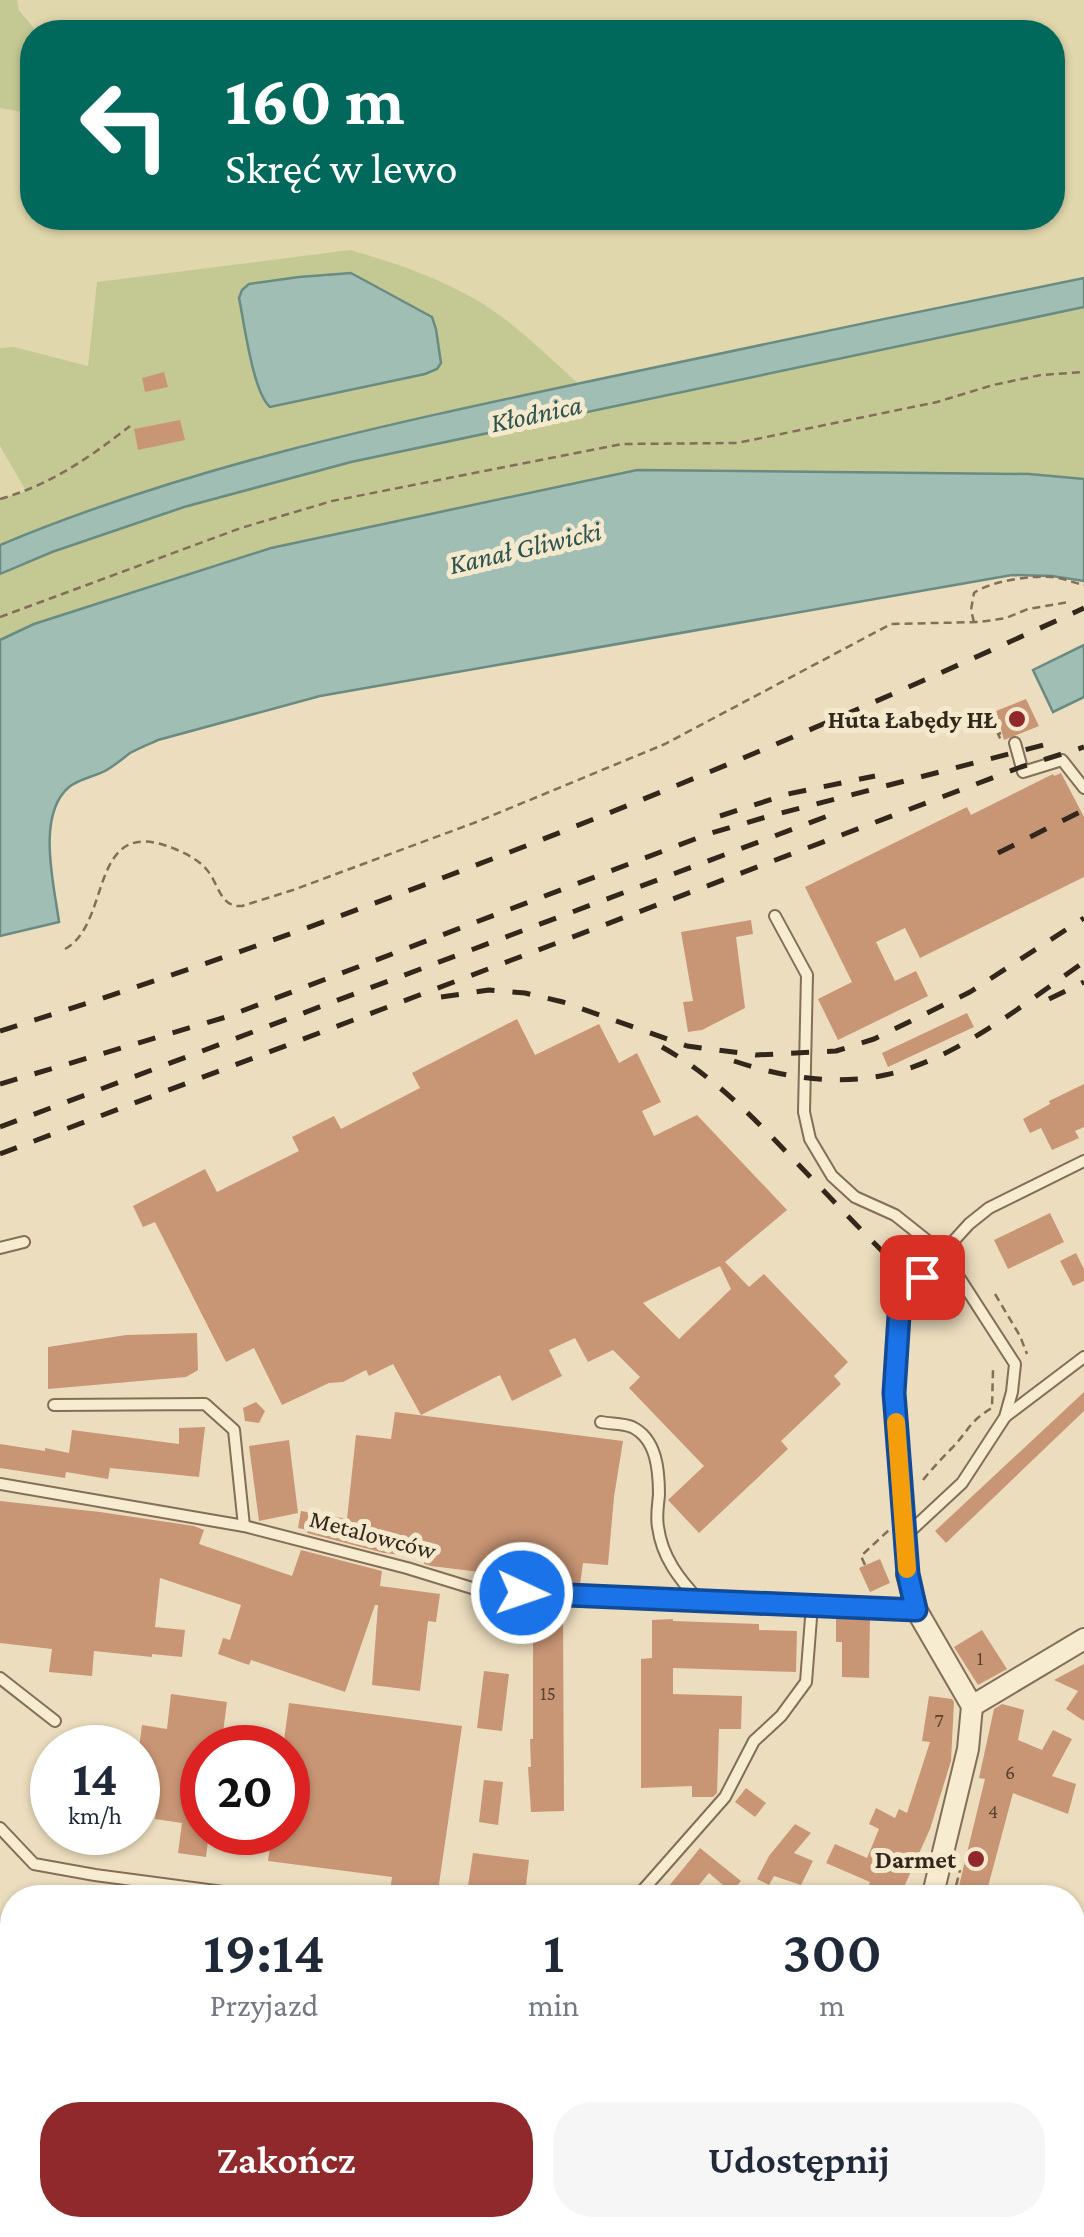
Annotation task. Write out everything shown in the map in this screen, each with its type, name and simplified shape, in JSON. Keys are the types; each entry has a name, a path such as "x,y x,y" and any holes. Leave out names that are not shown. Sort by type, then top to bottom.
{"street":[{"path":"908,1574 916,1610 972,1706 968,1750 935,1885"},
{"path":"972,1706 1084,1640"}],"lane":[{"path":"1015,742 1023,772 1062,760 1084,788"},
{"path":"775,916 807,975 804,1112 810,1138 832,1176 854,1197 894,1214 944,1254 1015,1364 1005,1417 962,1483 905,1536"},
{"path":"908,1574 894,1393 900,1300 969,1224 989,1208 1084,1162"},
{"path":"0,1248 24,1242"},
{"path":"1005,1417 1084,1358"},
{"path":"54,1405 205,1404 234,1430 244,1526"},
{"path":"601,1422 629,1426 644,1434 659,1474 658,1525 666,1557 683,1584 700,1601"},
{"name":"Metalowców","path":"0,1484 244,1526 485,1592 916,1610"},
{"path":"647,1885 725,1796 754,1741 781,1716 806,1682 812,1605"},
{"path":"0,1678 55,1721"},
{"path":"0,1828 34,1864 171,1885"}],"path":[{"path":"0,616 241,528 332,500 622,444 737,443 937,402 1040,375 1084,372"},
{"path":"0,499 27,492 60,476 130,426"},
{"path":"977,622 971,610 974,593 984,586 1006,580 1052,577 1084,585"},
{"path":"65,948 86,932 108,866 124,848 147,842 178,850 206,868 230,905 242,906 479,821 666,744 891,624 977,622 1069,602"},
{"path":"996,1294 1029,1360"},
{"path":"924,1480 975,1418 992,1408 993,1370"},
{"path":"865,1565 861,1556 897,1520"}],"shaded area":[{"path":"17,0 1084,0 1084,278 578,383 476,299 88,367 15,347 0,348 0,108 20,112 20,230 1065,230 1065,20 28,20"},
{"path":"0,446 27,491 0,499"}],"green space":[{"path":"0,0 17,0 27,20 20,20 20,112 0,108"},
{"path":"350,250 414,271 475,299 516,328 578,383 358,432 213,471 0,545 0,499 26,491 0,446 0,348 14,347 88,366 97,282"},
{"path":"1084,307 1084,479 1029,474 637,470 271,548 34,624 0,640 0,574 184,507 351,462"}],"water":[{"path":"351,273 432,317 441,363 425,374 270,407 250,356 239,298 242,290 249,284"},
{"name":"Kłodnica","path":"1084,278 1084,307 351,462 184,507 0,574 0,545 142,493 286,451 507,399"},
{"name":"Kanał Gliwicki","path":"637,470 1029,474 1084,479 1084,581 1012,575 320,696 158,740 105,771 73,784 59,799 50,832 50,851 59,922 0,936 0,640 34,624 271,548"},
{"path":"1084,645 1084,697 1053,712 1033,670"}],"building":[{"path":"164,372 168,387 145,392 142,378"},
{"path":"180,420 185,440 138,450 134,429"},
{"name":"Huta Łabędy HŁ","path":"1026,699 1039,726 1004,740 996,711"},
{"path":"1061,773 1084,817 1084,877 920,958 905,928 876,942 895,981 916,971 928,996 838,1040 818,999 852,982 805,887 967,807 971,815"},
{"path":"751,920 753,934 736,937 745,1008 702,1030 688,1032 683,1002 693,1001 681,932"},
{"path":"967,1013 974,1027 888,1067 882,1053"},
{"path":"517,1019 535,1055 599,1024 619,1063 637,1053 661,1102 642,1111 654,1136 697,1115 787,1210 725,1262 749,1287 764,1274 848,1362 834,1376 841,1384 781,1441 788,1449 699,1533 668,1500 704,1466 629,1388 640,1377 613,1350 588,1362 575,1338 549,1350 562,1376 512,1401 500,1375 421,1415 393,1364 369,1376 366,1370 343,1382 329,1383 282,1405 254,1348 226,1362 155,1222 143,1227 133,1206 205,1169 217,1192 299,1151 292,1137 334,1116 341,1129 420,1088 412,1073","holes":["720,1266 731,1289 679,1339 643,1303"]},
{"path":"1084,1084 1084,1127 1075,1131 1079,1138 1052,1150 1041,1128 1030,1133 1023,1119"},
{"path":"1050,1213 1064,1242 1008,1269 994,1240"},
{"path":"1076,1253 1084,1269 1084,1281 1073,1286 1060,1261"},
{"path":"197,1333 198,1370 186,1377 48,1389 48,1347 126,1335"},
{"path":"1084,1392 1084,1411 946,1543 935,1531"},
{"path":"256,1402 265,1411 259,1423 245,1421 243,1408"},
{"path":"395,1412 623,1441 608,1565 583,1563 580,1584 520,1577 431,1566 424,1564 425,1557 384,1553 298,1528 301,1511 347,1519 356,1435 391,1439"},
{"path":"205,1427 199,1477 110,1468 108,1479 66,1472 65,1478 0,1468 0,1444 69,1453 72,1430 179,1444 179,1428"},
{"path":"289,1440 298,1513 259,1521 249,1446"},
{"path":"0,1501 194,1526 204,1530 199,1544 292,1576 301,1550 382,1571 380,1586 440,1594 436,1622 428,1621 420,1691 372,1685 378,1605 345,1692 251,1660 249,1665 218,1654 223,1638 230,1640 241,1605 160,1578 155,1627 185,1630 182,1657 94,1651 92,1676 49,1672 52,1649 0,1643"},
{"path":"880,1559 890,1583 870,1592 859,1568"},
{"path":"533,1614 563,1615 564,1811 531,1812 528,1767 533,1739"},
{"path":"836,1615 870,1617 869,1678 842,1677 842,1642 836,1642"},
{"path":"652,1620 759,1624 759,1630 797,1631 796,1672 673,1668 673,1694 742,1696 741,1729 719,1729 717,1793 713,1797 692,1797 692,1786 641,1788 641,1659 652,1658"},
{"path":"982,1630 1007,1669 978,1685 954,1647"},
{"path":"1084,1664 1084,1721 1066,1709 1078,1691 1054,1680"},
{"path":"484,1671 509,1674 502,1731 477,1728"},
{"path":"171,1694 227,1702 224,1725 180,1725 180,1823 160,1820 160,1728 167,1729"},
{"path":"929,1696 952,1699 951,1761 930,1829 905,1885 869,1885 870,1882 826,1863 835,1844 867,1858 879,1829 869,1824 876,1808 895,1818 899,1809 907,1813 930,1742 922,1741"},
{"path":"289,1703 462,1726 439,1885 391,1885 392,1877 268,1861 269,1855 310,1855 310,1725 286,1725"},
{"path":"1002,1704 1024,1710 1018,1740 1042,1750 1053,1730 1072,1739 1052,1776 1076,1784 1068,1814 1013,1793 988,1885 959,1885 985,1779 979,1778 994,1709"},
{"path":"484,1780 503,1782 498,1825 479,1822"},
{"path":"746,1788 766,1803 755,1817 735,1802"},
{"path":"795,1824 811,1833 794,1853 813,1861 801,1885 774,1876 769,1885 757,1879 769,1856"},
{"path":"700,1848 741,1881 737,1885 723,1885 709,1873 699,1885 670,1885"},
{"path":"473,1853 529,1860 526,1885 468,1885"}],"railway":[{"path":"0,1031 276,939 549,837 818,726 1084,608"},
{"path":"0,1084 226,1017 708,834 1055,742"},
{"path":"0,1154 1021,767 1084,747"},
{"path":"720,816 788,794 875,776"},
{"path":"998,853 1084,810"},
{"path":"0,1127 833,814"},
{"path":"441,997 489,990 525,993 563,1002 687,1046 756,1055 836,1051 874,1039 970,992 1084,918"},
{"path":"734,1061 828,1080 866,1078 912,1068 989,1028 1084,962"},
{"path":"1049,999 1084,982"},
{"path":"662,1047 715,1083 889,1258"}],"slow traffic":[{"path":"896,1422 907,1569"}],"place":[{"name":"Huta Łabędy HŁ","path":"1017,719"},
{"name":"Darmet","path":"976,1859"}],"route":[{"path":"522,1593 916,1610 908,1574 894,1393 900,1300 922,1277"}]}
